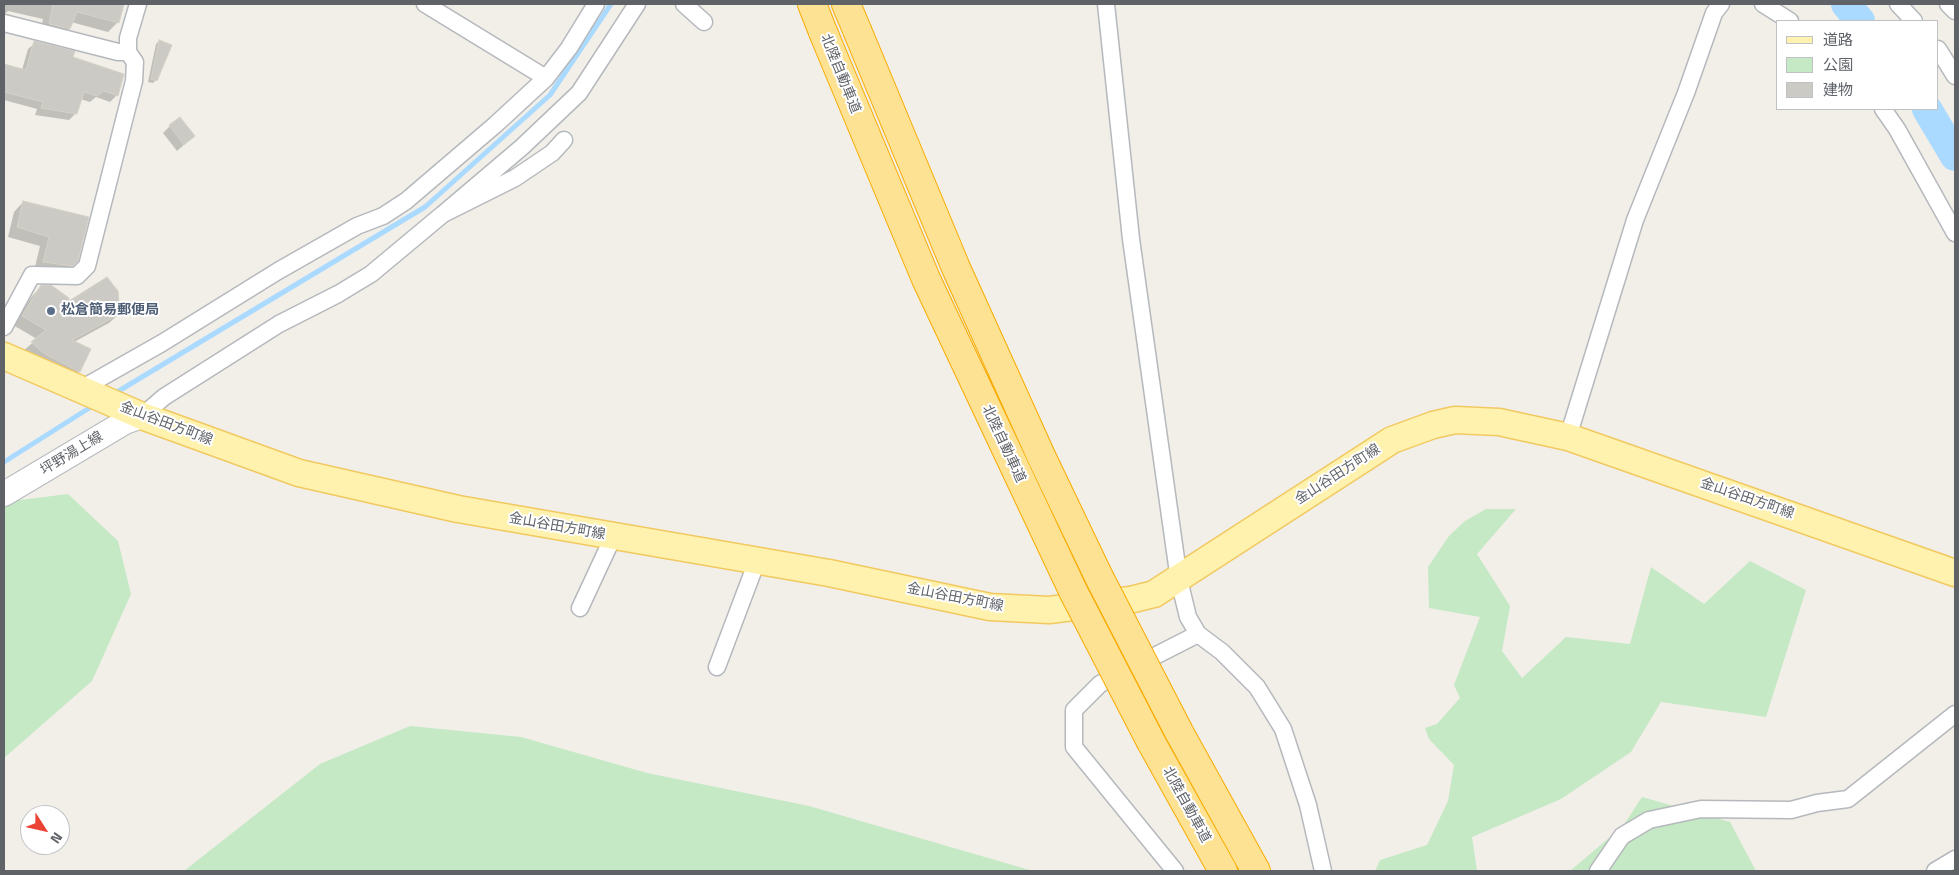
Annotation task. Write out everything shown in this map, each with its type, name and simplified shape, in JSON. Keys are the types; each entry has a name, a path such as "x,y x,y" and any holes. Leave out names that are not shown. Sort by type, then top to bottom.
{"highway":[{"name":"北陸自動車道","path":"812,4 934,296 1069,583 1151,742 1223,871"},
{"path":"846,4 956,268 1034,440 1099,576 1179,732 1256,871"},
{"path":"1203,775 1264,871"}],"main road":[{"name":"金山谷田方町線","path":"4,356 139,415 299,473 379,493 613,537 829,573 990,607 1049,610 1130,600 1154,594 1180,580 1392,440 1433,425 1455,420 1499,422 1568,437 1955,572"},
{"name":"坪野湯上線","path":"4,494 139,415"}],"street":[{"path":"4,327 32,275 77,276 86,266 134,81 135,62 128,52 128,38 138,4"},
{"path":"425,4 546,78"},
{"path":"81,389 357,226 384,216 452,162 546,78 569,48 596,4"},
{"path":"139,415 279,324 338,294 371,274 522,148 579,94 637,4"},
{"path":"684,4 704,22"},
{"path":"1106,4 1131,238 1180,580 1188,617 1198,634 1222,652 1257,687 1283,729 1308,805 1323,871"},
{"path":"1568,437 1635,220 1686,93 1714,13 1722,4"},
{"path":"1763,4 1788,20"},
{"path":"1898,4 1913,20"},
{"path":"1948,4 1955,12"},
{"path":"4,23 118,52 128,52"},
{"path":"1939,51 1955,76"},
{"path":"1884,110 1897,129 1955,233"},
{"path":"443,214 515,178 552,153 564,140"},
{"path":"580,608 613,537"},
{"path":"717,667 757,560"},
{"path":"1175,871 1074,747 1074,710 1100,684 1198,634"},
{"path":"1598,871 1622,836 1649,820 1701,809 1791,810 1817,803 1848,799 1955,714"},
{"path":"1935,871 1955,859"}],"green space":[{"path":"68,494 118,541 131,594 92,681 4,758 4,502"},
{"path":"1486,509 1516,509 1477,554 1510,606 1502,651 1522,678 1566,637 1630,644 1651,567 1704,604 1750,561 1806,590 1766,717 1661,702 1631,752 1561,799 1472,837 1477,871 1375,871 1380,860 1427,845 1448,801 1454,765 1429,739 1425,728 1437,724 1460,698 1454,685 1480,617 1429,608 1428,567 1449,536 1465,521"},
{"path":"410,726 521,737 647,773 809,806 1033,871 184,871 320,764"},
{"path":"1642,797 1730,822 1756,871 1570,871 1623,826"}],"building":[{"path":"53,4 124,4 119,23 77,12 70,29 49,24"},
{"path":"159,40 172,45 157,81 151,79"},
{"path":"34,41 75,51 73,57 124,74 118,96 104,91 97,96 84,92 77,114 41,108 43,102 4,92 4,64 26,70"},
{"path":"180,117 195,136 184,145 169,125"},
{"path":"23,201 89,217 78,261 73,266 43,262 49,237 17,227"},
{"path":"107,277 118,291 120,314 72,340 91,349 80,372 45,354 31,342 46,330 22,316 41,285 51,285 69,298 69,301"}],"waterway":[{"path":"112,395 425,207 550,95 611,4"},
{"path":"1846,4 1859,20"},
{"path":"1928,110 1955,156"},
{"path":"4,462 94,405"}],"place":[{"name":"松倉簡易郵便局","path":"51,311"}]}
